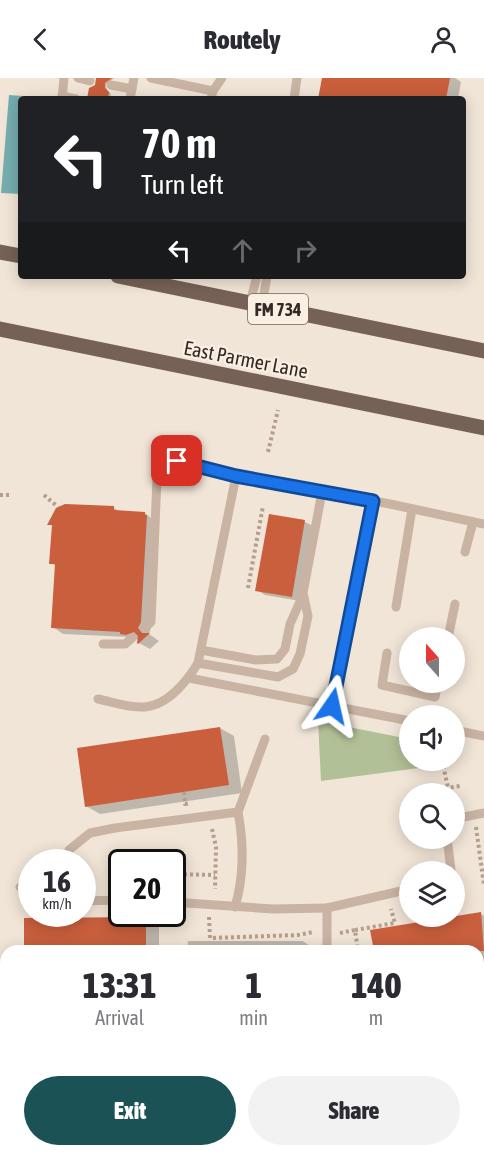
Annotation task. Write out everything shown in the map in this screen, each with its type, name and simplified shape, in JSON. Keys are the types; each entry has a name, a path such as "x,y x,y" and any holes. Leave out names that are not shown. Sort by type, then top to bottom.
{"main road":[{"path":"0,252 18,255"},
{"name":"FM 734","path":"132,279 484,351"},
{"name":"East Parmer Lane","path":"0,329 484,428"}],"lane":[{"path":"62,96 64,78"},
{"path":"78,78 90,81"},
{"path":"111,85 131,94 134,78"},
{"path":"152,78 212,95 222,78"},
{"path":"294,96 297,78"},
{"path":"256,304 257,279"},
{"path":"256,304 266,279"},
{"path":"177,461 236,476 484,524"},
{"path":"98,699 123,705 152,706 169,696 189,678 198,663 236,476"},
{"path":"144,627 151,622 158,478"},
{"path":"201,650 256,660 277,659 285,649 290,624 303,593 322,492"},
{"path":"332,706 373,501"},
{"path":"396,607 412,509"},
{"path":"465,552 473,522"},
{"path":"198,663 278,677 293,669 300,654 308,616 303,593"},
{"path":"450,627 455,604"},
{"path":"103,644 125,644 132,638"},
{"path":"387,653 382,685 399,689"},
{"path":"189,678 399,720"},
{"path":"417,693 435,697 436,693"},
{"path":"465,732 484,736"},
{"path":"235,907 240,887 242,862 242,831 238,812 265,739"},
{"path":"70,849 90,833 238,812"},
{"path":"465,817 484,813"},
{"path":"186,903 273,909 327,908 399,892"},
{"path":"327,908 327,945"}],"path":[{"path":"268,452 278,410"},
{"path":"0,495 10,495"},
{"path":"44,495 58,507"},
{"path":"248,588 263,507"},
{"path":"184,792 185,804 195,802"},
{"path":"475,822 484,885"},
{"path":"212,829 216,847 215,889"},
{"path":"477,842 484,840"},
{"path":"186,875 215,876"},
{"path":"340,933 395,924 391,909"},
{"path":"209,916 210,938 298,935 313,932"},
{"path":"355,930 357,945"}],"green space":[{"path":"318,721 399,737 399,771 321,781"}],"water":[{"path":"9,95 23,96 18,96 18,194 1,193"}],"building":[{"path":"96,78 112,78 105,83 108,96 88,96 89,88 95,85"},
{"path":"322,78 450,78 447,96 319,96"},
{"path":"65,504 114,506 114,510 145,512 147,515 141,622 138,628 142,633 150,633 138,644 138,636 134,632 126,635 120,632 51,628 55,564 49,564 52,525 47,525 56,508"},
{"path":"269,514 305,520 292,597 255,591"},
{"path":"220,727 229,785 85,807 77,748"},
{"path":"481,912 484,945 373,945 370,930 399,925 465,927 465,915"},
{"path":"96,917 108,917 108,927 146,927 146,945 24,945 24,927 96,927"}],"route":[{"path":"177,461 236,476 373,501 332,706"}]}
